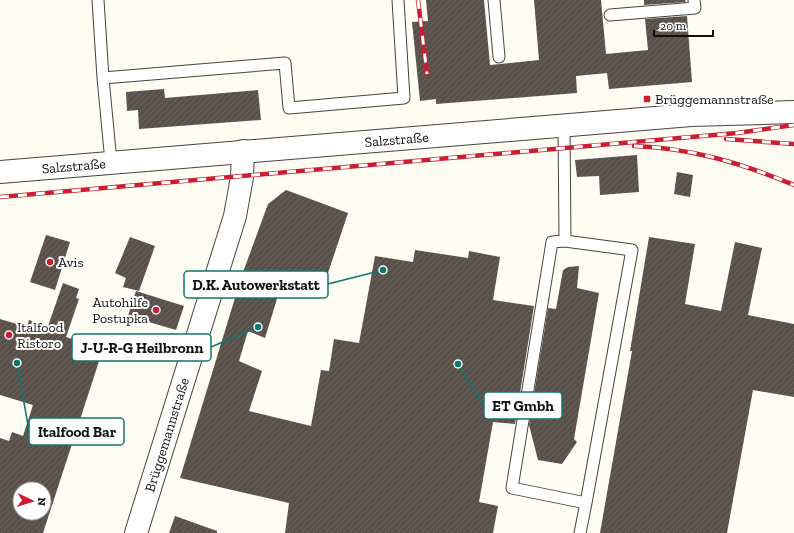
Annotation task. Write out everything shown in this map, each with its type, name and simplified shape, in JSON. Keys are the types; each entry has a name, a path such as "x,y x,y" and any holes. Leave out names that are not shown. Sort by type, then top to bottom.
{"street":[{"name":"Salzstraße","path":"0,172 691,115 794,112"},
{"name":"Brüggemannstraße","path":"136,533 236,216 242,177 243,151"}],"lane":[{"path":"98,0 103,78 111,162"},
{"path":"103,78 285,63 289,108 404,98 398,0"},
{"path":"494,0 499,57"},
{"path":"610,15 695,8 694,0"},
{"path":"564,126 565,241"},
{"path":"580,533 586,503 632,250 565,241 552,242 512,488 586,503"}],"building":[{"path":"426,0 484,0 490,65 539,60 534,0 601,0 606,54 648,50 645,19 687,16 692,82 609,89 607,73 576,76 577,93 436,104 436,99 420,101 412,22 428,21"},
{"path":"644,0 685,0 686,2 644,5"},
{"path":"164,89 165,98 258,90 261,120 139,129 138,110 127,111 126,92"},
{"path":"637,155 639,192 600,195 599,176 577,177 575,160"},
{"path":"677,172 693,175 690,197 674,194"},
{"path":"286,190 348,213 320,297 281,286 265,338 248,331 239,361 262,371 249,411 311,426 321,370 329,371 334,339 359,343 375,256 413,262 415,250 468,258 469,251 500,257 493,300 534,306 515,424 493,422 479,502 498,506 493,533 285,533 289,503 180,478 242,275 268,204"},
{"name":"Avis","path":"46,235 70,242 55,290 30,282"},
{"path":"130,237 155,246 139,291 123,287 126,278 115,273"},
{"path":"649,237 695,244 685,304 721,311 735,242 762,248 748,315 794,324 794,397 753,390 727,533 600,533 632,351 630,351"},
{"path":"579,266 577,288 599,293 574,439 577,442 562,464 538,460 529,425 548,308 556,309 563,270 568,267"},
{"path":"63,283 79,289 76,298 79,299 66,337 103,349 52,505 52,481 12,481 12,521 47,521 43,533 0,533 0,438 9,441 12,432 23,436 33,405 0,395 0,319 27,327 29,320 48,326"},
{"name":"Autohilfe Postupka","path":"136,291 184,306 176,330 142,320 140,324 127,319"},
{"path":"175,516 217,531 217,533 169,533"}],"railway":[{"path":"418,0 427,74"},
{"path":"0,197 737,133 794,125"},
{"path":"726,139 794,144"},
{"path":"634,146 655,147 696,153 755,170 794,185"}],"place":[{"name":"Brüggemannstraße","path":"647,99"},
{"name":"Avis","path":"50,262"},
{"name":"D.K. Autowerkstatt","path":"383,270"},
{"name":"Autohilfe Postupka","path":"156,310"},
{"name":"J⁃U⁃R⁃G Heilbronn","path":"258,327"},
{"name":"Italfood Ristoro","path":"9,335"},
{"name":"Italfood Bar","path":"17,363"},
{"name":"ET Gmbh","path":"458,364"}]}
